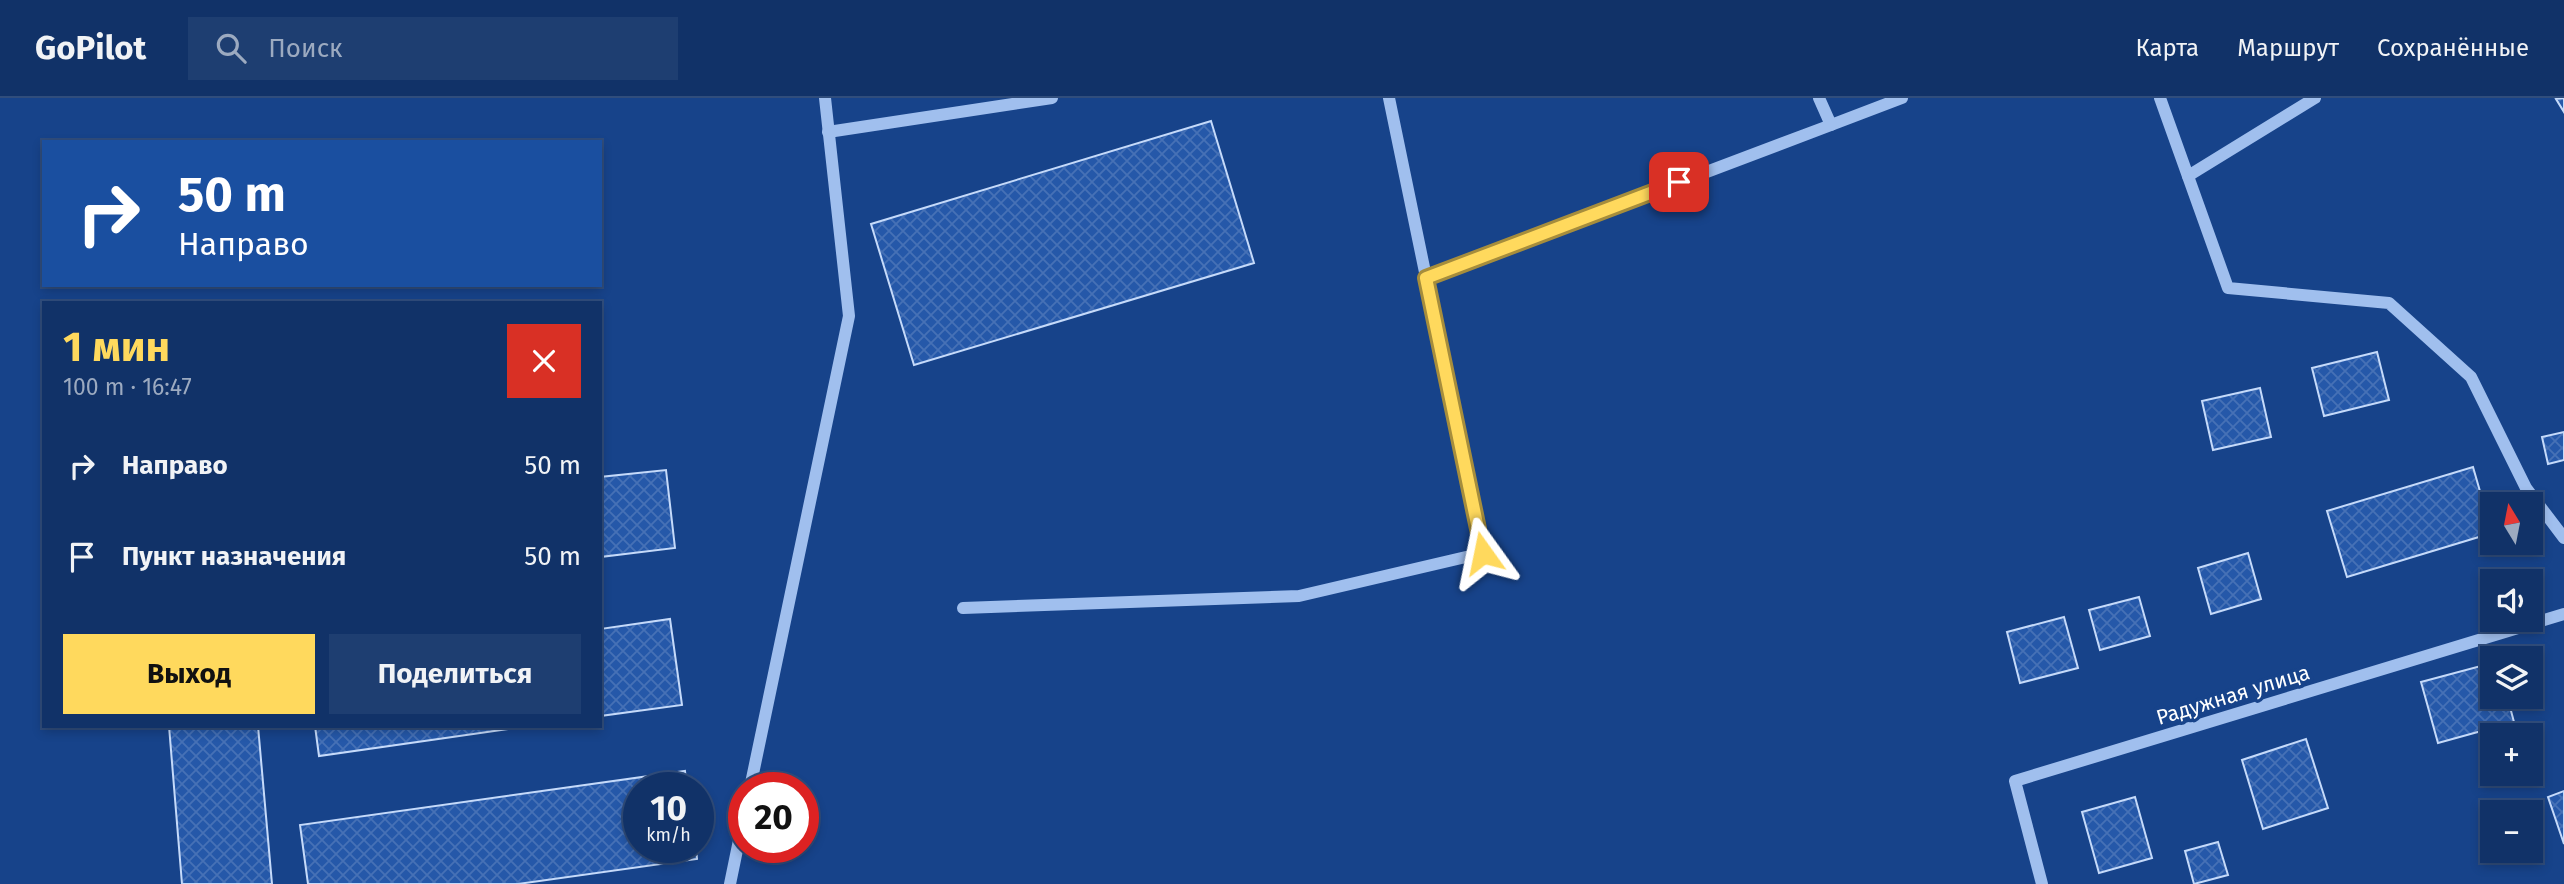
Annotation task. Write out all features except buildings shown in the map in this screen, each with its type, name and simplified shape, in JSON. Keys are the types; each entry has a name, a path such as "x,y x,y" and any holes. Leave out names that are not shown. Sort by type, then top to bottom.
{"street":[{"path":"753,772 849,316 825,98"},
{"path":"828,132 1052,98"},
{"path":"964,608 1299,596 1483,553 1389,98"},
{"path":"1819,98 1831,125"},
{"path":"1426,278 1902,98"},
{"path":"2160,98 2228,288 2389,303 2471,377 2526,488 2564,538"},
{"path":"2188,176 2315,98"},
{"name":"Радужная улица","path":"2042,884 2015,781 2564,614"},
{"path":"730,884 734,863"}],"route":[{"path":"1483,553 1426,278 1679,182"}]}
